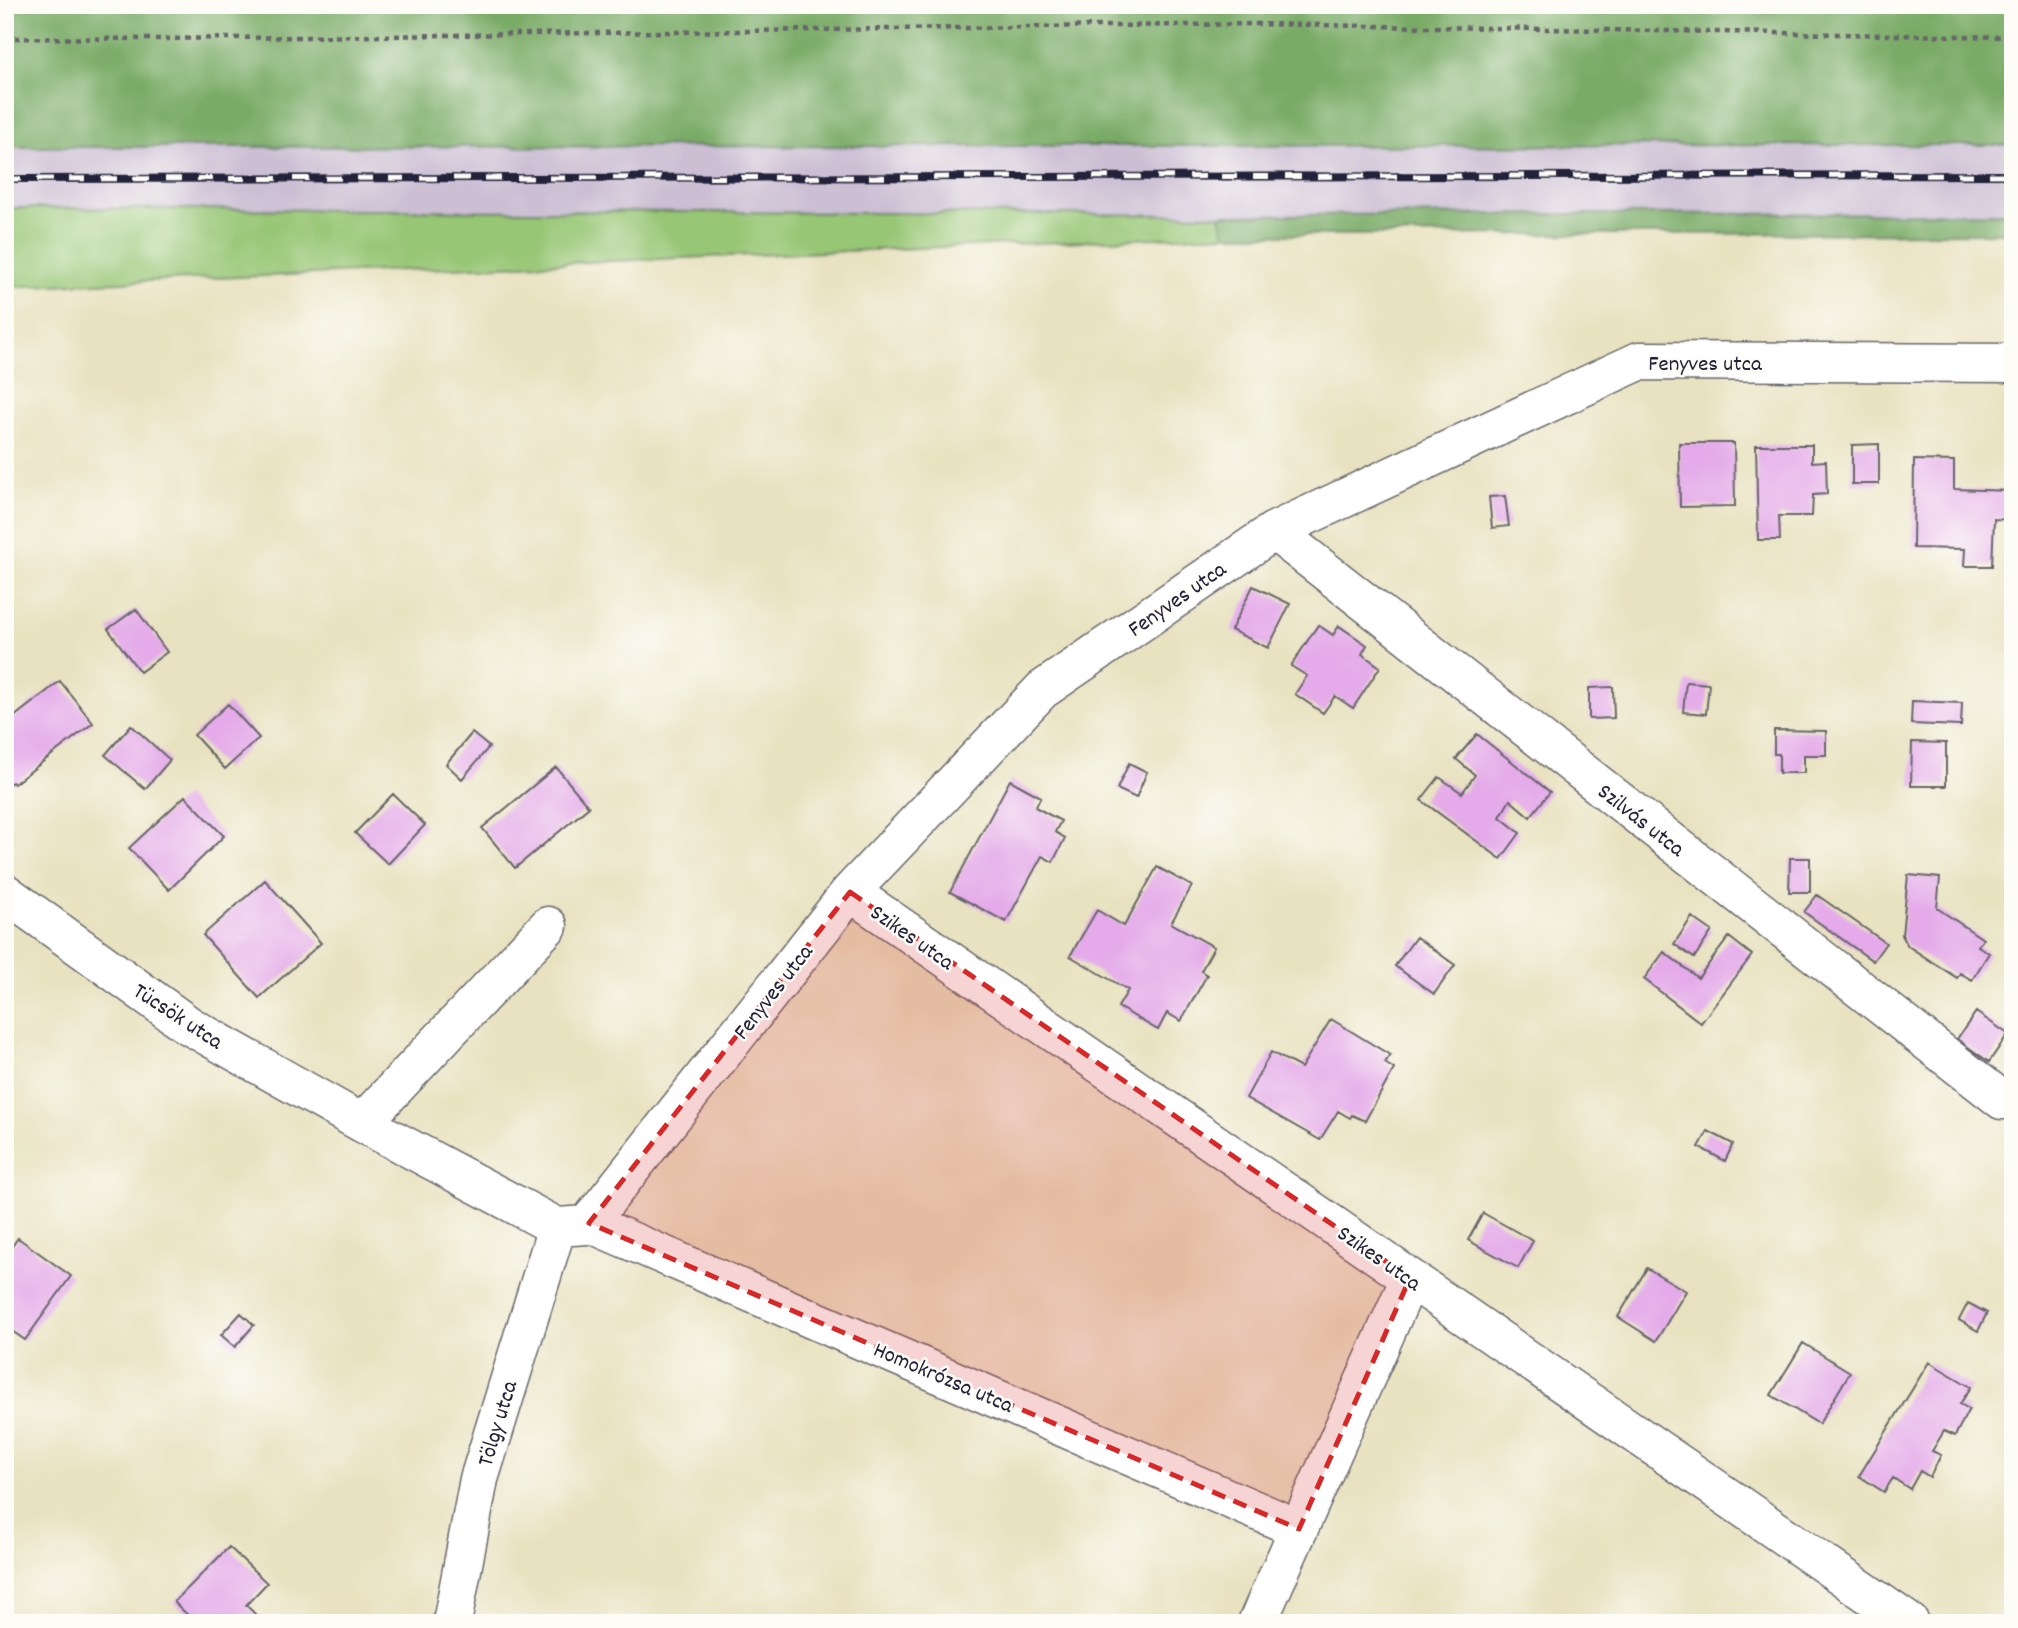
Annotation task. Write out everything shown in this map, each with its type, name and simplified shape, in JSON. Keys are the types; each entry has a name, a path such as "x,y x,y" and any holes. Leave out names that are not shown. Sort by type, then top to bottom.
{"street":[{"name":"Fenyves utca","path":"573,1225 850,892 1042,690 1274,531 1639,361 2013,363"},
{"name":"Szilvás utca","path":"1274,531 2001,1100 2013,1100"},
{"name":"Szikes utca","path":"850,892 1910,1623"},
{"name":"Tücsök utca","path":"5,893 188,1025 362,1124 573,1225"},
{"path":"362,1124 548,926"},
{"name":"Homokrózsa utca","path":"573,1225 1299,1529"},
{"name":"Tölgy utca","path":"452,1623 479,1479 573,1225"},
{"path":"1257,1623 1410,1278"}],"path":[{"path":"5,38 156,39 1255,24 2013,37"}],"highlighted area":[{"path":"850,892 1410,1278 1299,1529 589,1223"}],"shaded area":[{"path":"2013,145 2013,213 1220,215 5,208 5,147"}],"green space":[{"path":"5,5 2013,5 2013,145 5,147"},
{"path":"5,208 1220,215 1225,235 5,287"},
{"path":"2013,213 2013,233 1225,235 1220,215"}],"building":[{"path":"1679,443 1734,443 1735,506 1680,507"},
{"path":"1879,444 1879,484 1852,484 1852,445"},
{"path":"1756,445 1812,445 1812,462 1826,461 1827,494 1813,495 1812,516 1779,516 1780,540 1758,540"},
{"path":"1914,460 1954,461 1954,489 2011,491 2010,520 1994,519 1992,566 1964,566 1965,549 1913,548"},
{"path":"1505,496 1509,526 1492,528 1489,497"},
{"path":"1253,586 1290,604 1268,648 1231,630"},
{"path":"136,609 167,652 140,672 108,629"},
{"path":"1318,625 1333,635 1339,626 1367,645 1362,654 1380,667 1353,708 1335,696 1323,713 1295,694 1307,676 1291,666"},
{"path":"60,681 93,723 14,784 12,782 5,787 5,724"},
{"path":"1686,682 1709,684 1706,714 1683,712"},
{"path":"1613,687 1614,718 1589,719 1589,688"},
{"path":"1912,701 1962,703 1961,726 1911,724"},
{"path":"228,704 259,738 225,769 194,735"},
{"path":"131,725 170,760 145,789 105,755"},
{"path":"1774,730 1826,731 1826,755 1804,755 1804,773 1779,773 1779,754 1774,754"},
{"path":"472,733 489,747 462,779 446,764"},
{"path":"1477,734 1550,792 1530,817 1510,800 1500,817 1520,833 1501,859 1421,800 1439,777 1462,793 1475,775 1456,759"},
{"path":"1912,742 1946,743 1946,786 1911,786"},
{"path":"1129,763 1147,772 1136,798 1117,789"},
{"path":"556,767 589,807 515,868 482,828"},
{"path":"1010,780 1041,797 1035,807 1061,821 1055,832 1065,838 1053,862 1042,856 1006,922 950,892"},
{"path":"393,794 425,825 388,864 355,833"},
{"path":"185,796 224,836 169,890 129,848"},
{"path":"1790,858 1810,858 1810,892 1789,892"},
{"path":"1157,867 1192,886 1171,923 1214,947 1201,971 1207,975 1181,1021 1167,1013 1158,1030 1118,1007 1128,990 1070,956 1097,910 1124,926"},
{"path":"1908,875 1940,878 1937,908 1983,939 1978,946 1989,953 1972,980 1960,973 1957,978 1908,946 1902,935"},
{"path":"265,880 321,943 259,998 203,935"},
{"path":"1817,895 1886,943 1873,961 1804,912"},
{"path":"1692,917 1712,931 1694,958 1674,944"},
{"path":"1416,937 1455,965 1434,994 1395,966"},
{"path":"1729,937 1752,955 1701,1023 1644,979 1664,952 1698,978"},
{"path":"1976,1012 2008,1034 1989,1062 1957,1039"},
{"path":"1331,1019 1390,1055 1385,1063 1394,1069 1365,1121 1352,1115 1350,1118 1338,1111 1320,1140 1246,1098 1271,1052 1301,1068"},
{"path":"1708,1131 1733,1144 1725,1161 1699,1147"},
{"path":"1483,1213 1533,1241 1518,1268 1468,1240"},
{"path":"18,1238 71,1276 25,1340 5,1326 5,1256"},
{"path":"1647,1268 1686,1291 1656,1341 1618,1317"},
{"path":"1968,1303 1987,1313 1978,1331 1959,1320"},
{"path":"241,1313 254,1325 235,1347 221,1335"},
{"path":"1803,1343 1850,1372 1819,1424 1771,1395"},
{"path":"1929,1362 1971,1387 1960,1404 1969,1409 1955,1436 1944,1431 1932,1451 1941,1455 1930,1477 1920,1471 1910,1489 1893,1478 1884,1492 1859,1476"},
{"path":"229,1547 267,1583 246,1605 262,1621 196,1623 174,1602"},
{"path":"2013,1569 2013,1590 2004,1584"}],"railway":[{"path":"5,179 2013,175"}]}
